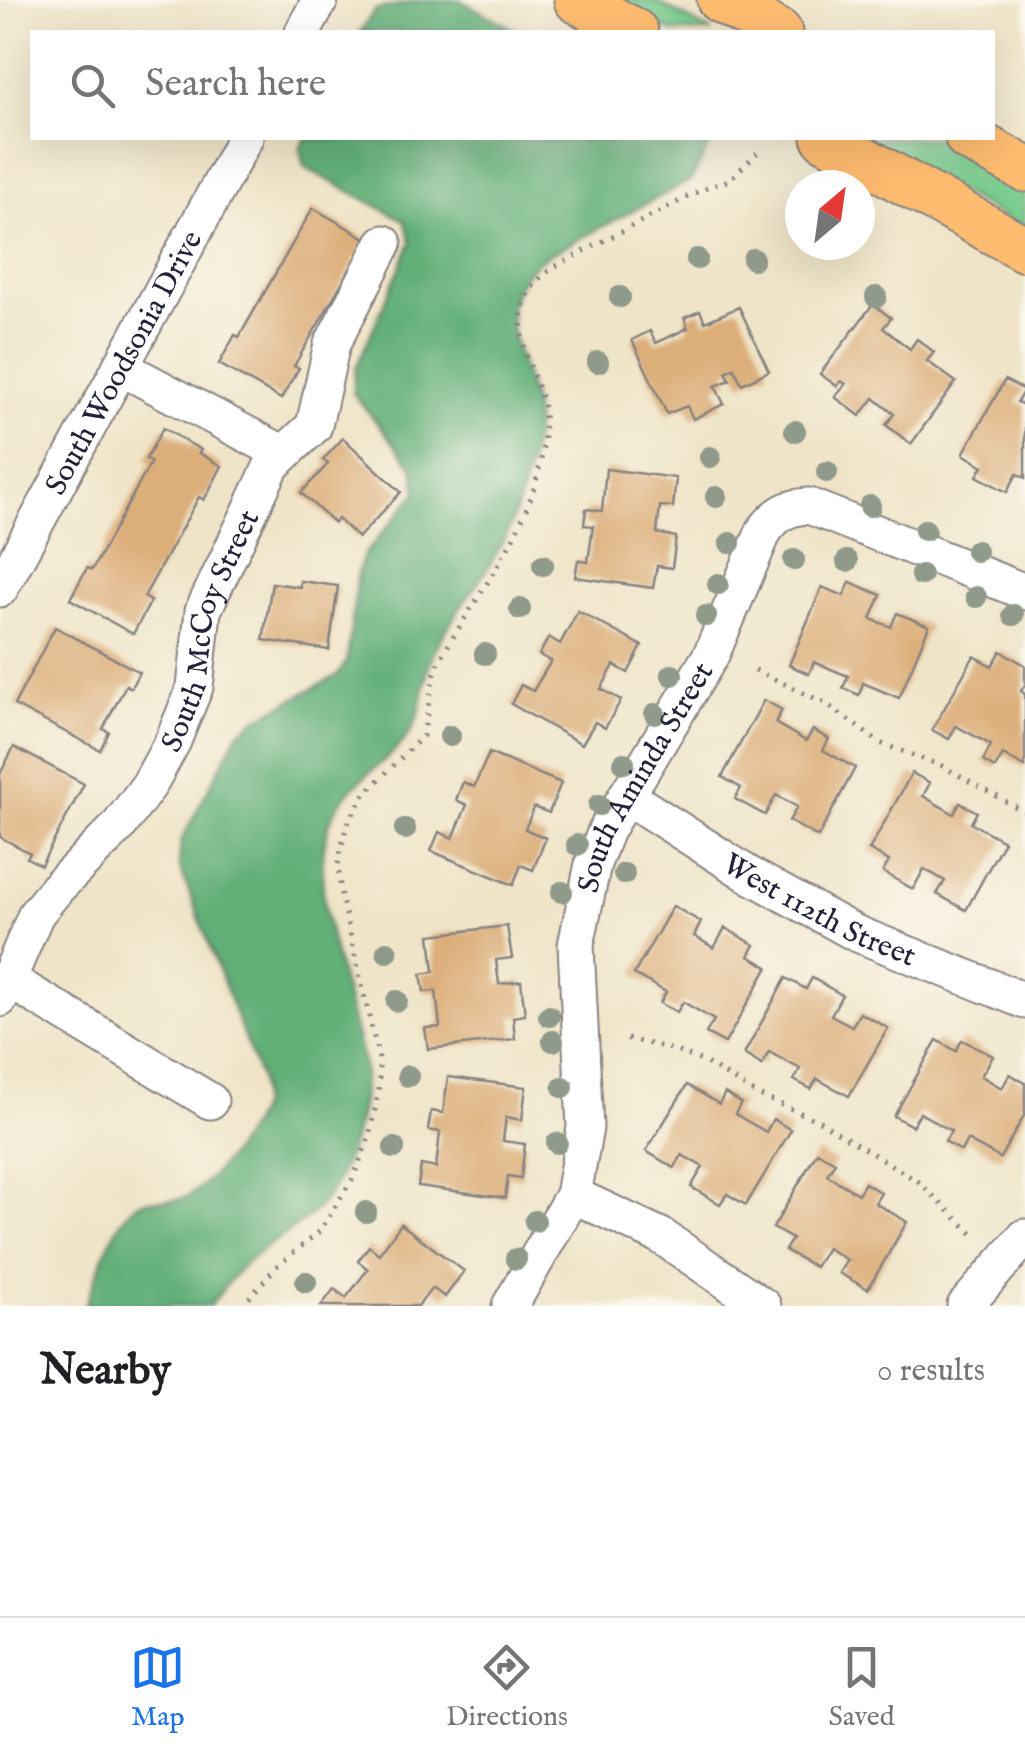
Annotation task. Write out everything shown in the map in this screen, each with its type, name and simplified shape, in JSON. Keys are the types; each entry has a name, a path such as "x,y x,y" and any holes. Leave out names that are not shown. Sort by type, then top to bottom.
{"main road":[{"path":"577,0 631,30"},
{"path":"720,0 775,30"},
{"path":"829,140 1025,248"},
{"path":"972,140 1025,169"}],"street":[{"path":"303,30 320,0"},
{"name":"South Woodsonia Drive","path":"0,588 244,140"},
{"name":"South McCoy Street","path":"5,990 36,914 118,827 173,741 195,687 203,611 272,464 314,426 332,344 384,244"},
{"path":"120,367 284,454"},
{"name":"South Aminda Street","path":"510,1306 572,1194 585,1128 576,945 593,864 606,830 711,655 764,530 775,516 790,507 809,506 1025,592"},
{"name":"West 112th Street","path":"626,796 748,874 854,933 1025,1001"},
{"path":"5,990 210,1100"},
{"path":"572,1194 662,1236 764,1306"},
{"path":"964,1306 1025,1237"}],"path":[{"path":"242,1306 277,1266 320,1231 353,1178 369,1138 379,1089 379,1058 340,895 341,845 362,796 423,736 431,686 442,656 514,541 529,505 543,442 544,410 523,337 523,301 537,278 554,266 699,191 729,180 756,153"},
{"path":"756,670 825,702 880,743 942,766 1025,812"},
{"path":"627,1039 665,1047 705,1062 756,1094 820,1121 919,1182 974,1236"}],"green space":[{"path":"420,0 460,0 516,30 361,30 375,10"},
{"path":"615,0 653,0 708,30 669,30"},
{"path":"305,140 712,140 691,180 543,258 525,275 515,293 512,330 535,425 515,513 496,554 435,650 412,729 345,797 329,825 324,849 322,875 328,926 364,1070 359,1116 337,1181 313,1213 244,1265 210,1306 85,1306 124,1216 144,1202 177,1200 193,1193 229,1156 250,1127 260,1103 260,1079 179,865 181,841 238,733 256,719 338,675 347,661 358,571 364,555 417,492 413,467 353,393 355,370 411,242 405,221 304,167 300,149"},
{"path":"866,140 939,140 1025,188 1025,229"}],"building":[{"path":"313,208 367,239 294,366 299,368 281,399 219,364 235,335 239,337"},
{"path":"873,304 891,318 883,328 910,349 917,339 934,352 927,361 956,382 911,444 886,425 894,414 874,398 860,416 835,397 846,384 841,381 837,386 820,374"},
{"path":"739,307 769,371 742,384 734,368 726,372 730,380 715,386 724,404 693,419 687,406 667,414 632,340 650,331 656,343 688,328 684,318 700,311 705,322"},
{"path":"1005,380 1024,390 1017,402 1025,406 1025,478 1017,474 1007,492 977,476 983,466 963,454"},
{"path":"163,428 222,466 204,500 199,497 144,597 151,601 133,634 70,599 87,568 92,570 151,462 146,459"},
{"path":"343,438 401,492 358,538 338,519 334,523 301,493 328,464 323,460"},
{"path":"606,469 676,478 673,507 660,506 657,533 676,537 672,568 657,566 653,588 575,577 578,560 588,562 593,526 584,525 586,509 602,511"},
{"path":"300,581 338,586 329,650 263,640 272,583 300,587"},
{"path":"850,582 881,595 871,619 891,627 897,613 929,626 899,698 863,683 859,695 843,688 848,676 814,662 809,674 789,665 822,587 844,596"},
{"path":"578,611 642,646 628,673 614,665 601,689 621,700 605,728 595,722 582,744 511,704 521,685 533,691 551,661 539,655 549,637 560,644"},
{"path":"55,627 139,672 131,688 126,685 103,729 109,732 100,750 14,705"},
{"path":"1001,651 1025,665 1025,685 1021,691 1025,694 1025,767 1003,755 995,768 983,761 991,745 956,726 949,739 932,730 974,656 992,666"},
{"path":"764,700 782,710 775,723 806,741 813,730 829,739 823,750 855,768 818,837 789,821 797,807 776,795 765,815 735,799 741,788 722,777"},
{"path":"14,747 84,784 41,865 27,858 30,853 0,837 0,774"},
{"path":"489,753 561,783 549,813 534,807 525,829 546,838 533,870 521,865 513,885 431,851 439,832 453,838 467,805 456,800 463,782 474,787"},
{"path":"912,773 930,783 923,796 954,814 960,803 977,812 971,823 1004,841 966,910 937,894 945,881 924,869 913,889 883,872 889,861 869,850"},
{"path":"673,906 701,922 694,936 714,948 725,928 755,945 749,956 768,967 725,1043 706,1033 714,1020 683,1002 677,1012 660,1003 666,992 634,974"},
{"path":"507,926 512,958 496,960 499,984 521,981 525,1015 513,1017 515,1039 428,1049 425,1028 440,1027 436,991 424,992 421,974 434,972 430,935"},
{"path":"786,978 806,989 812,978 842,995 831,1015 852,1026 860,1013 888,1028 849,1096 817,1079 811,1089 794,1080 800,1069 769,1052 762,1065 744,1054"},
{"path":"937,1040 956,1051 962,1040 993,1056 981,1076 1002,1088 1010,1074 1025,1083 1025,1114 1000,1158 967,1140 961,1151 945,1141 951,1131 920,1113 912,1126 894,1116"},
{"path":"448,1077 526,1087 522,1120 506,1117 503,1141 525,1144 521,1178 508,1176 505,1198 418,1186 421,1165 436,1168 440,1132 428,1130 431,1111 443,1113"},
{"path":"687,1085 719,1104 725,1093 741,1103 735,1114 766,1132 773,1119 791,1130 746,1205 727,1194 720,1204 691,1187 703,1167 682,1155 674,1168 646,1151"},
{"path":"817,1152 835,1162 827,1175 858,1194 865,1183 881,1193 875,1203 907,1222 868,1289 839,1273 847,1260 827,1248 815,1267 785,1250 792,1239 773,1228"},
{"path":"401,1224 464,1271 445,1297 432,1288 418,1306 321,1306 334,1289 346,1298 368,1269 358,1261 369,1246 379,1254"}]}
